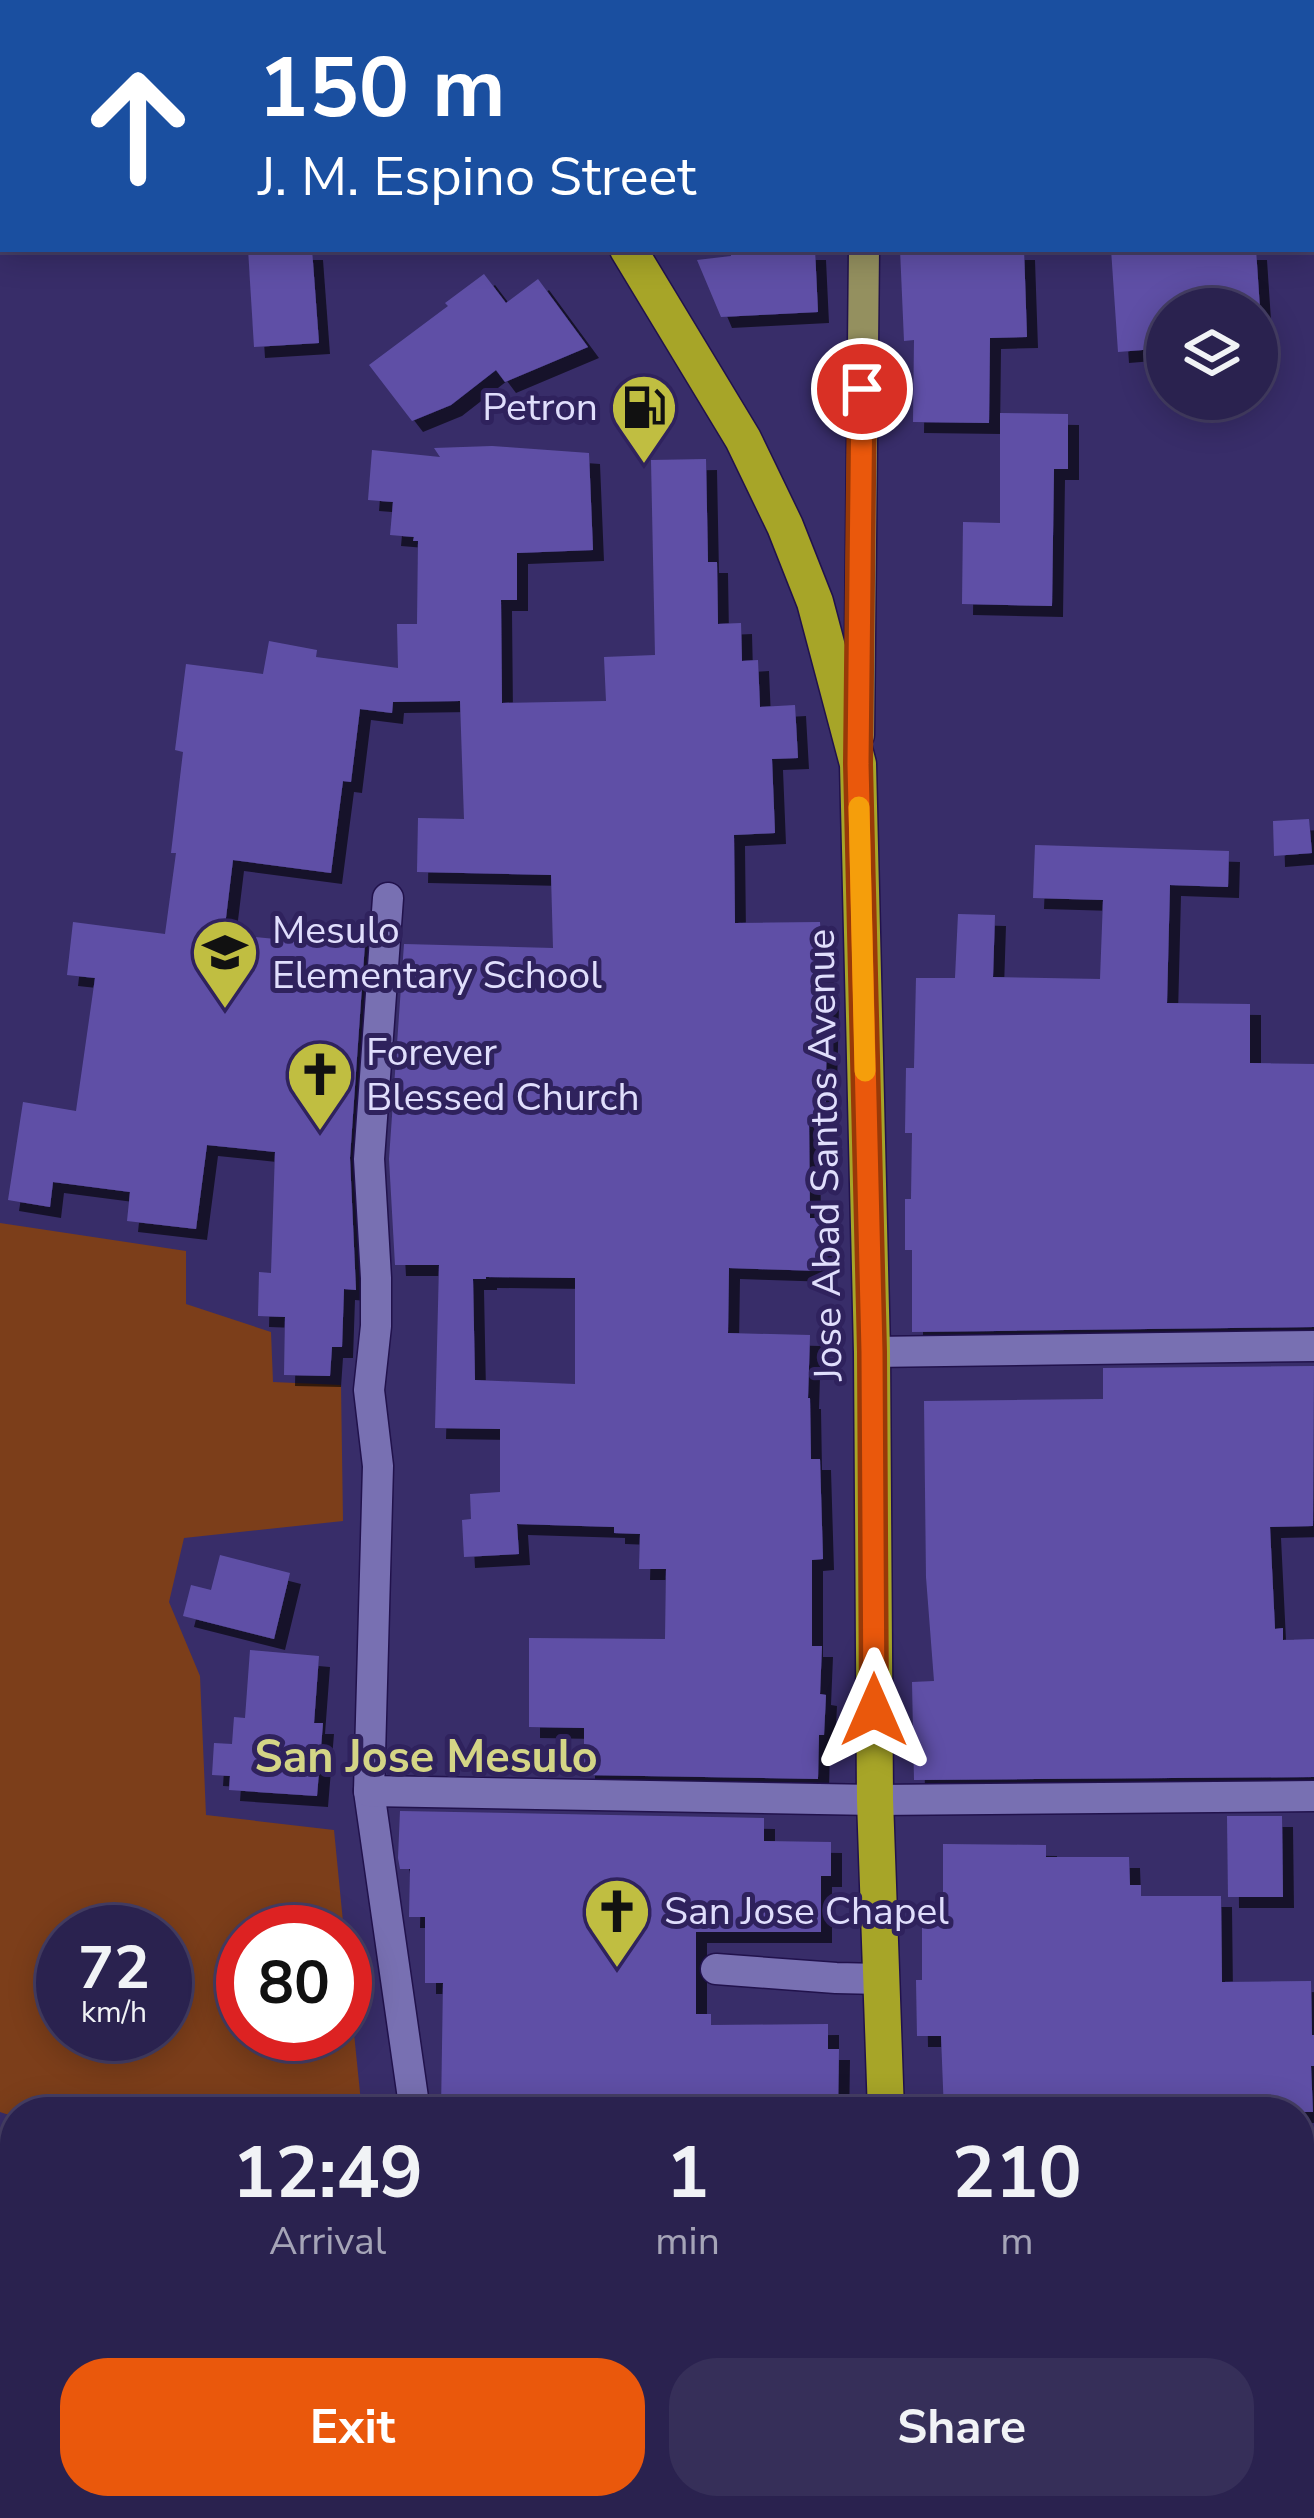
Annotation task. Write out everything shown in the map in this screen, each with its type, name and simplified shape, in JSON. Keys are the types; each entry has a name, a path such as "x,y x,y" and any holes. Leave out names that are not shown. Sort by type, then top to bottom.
{"highway":[{"name":"Jose Abad Santos Avenue","path":"630,252 743,439 785,526 815,602 858,764 872,1352 875,1800 885,2097"}],"main road":[{"path":"858,764 864,252"}],"street":[{"path":"388,898 369,1159 376,1278 369,1390 378,1466 369,1791 413,2097"},
{"path":"872,1352 1314,1346"},
{"path":"369,1791 875,1800 1314,1796"},
{"path":"716,1969 881,1978"}],"shaded area":[{"path":"0,1223 186,1251 186,1304 271,1332 273,1382 341,1385 343,1521 184,1538 169,1602 200,1676 206,1815 334,1830 341,1905 216,1905 216,2061 357,2061 360,2097 0,2097"}],"building":[{"path":"248,252 312,252 319,343 254,347"},
{"path":"731,252 815,252 818,312 721,317 697,260 731,256"},
{"path":"900,252 1024,252 1027,337 990,338 989,423 913,422 914,340 904,341"},
{"path":"1111,252 1256,252 1259,288 1146,288 1146,350 1118,352"},
{"path":"484,274 506,303 538,279 588,347 505,382 496,370 451,405 412,421 369,365"},
{"path":"1000,413 1068,414 1068,469 1054,469 1052,606 962,604 963,522 1000,523"},
{"path":"492,446 589,453 593,550 517,553 517,600 501,600 502,703 606,701 604,657 655,655 651,460 706,459 708,562 717,562 718,624 741,623 742,661 758,660 760,707 795,705 798,758 772,759 775,833 734,835 735,923 820,922 824,995 828,995 825,1118 809,1118 810,1218 822,1218 821,1271 729,1268 728,1333 810,1335 811,1459 820,1459 823,1559 812,1560 812,1646 822,1646 820,1694 826,1695 818,1779 584,1775 584,1728 529,1727 529,1638 665,1639 666,1569 639,1569 640,1534 614,1533 614,1527 517,1524 519,1554 464,1557 462,1520 471,1519 470,1494 500,1492 500,1429 435,1428 439,1265 395,1265 389,1159 404,944 553,948 551,875 417,872 418,818 464,819 460,701 393,702 392,713 360,709 351,782 343,781 331,873 233,860 224,934 317,943 319,925 366,929 350,1158 356,1290 344,1289 342,1347 332,1347 330,1376 284,1375 285,1317 258,1316 259,1272 271,1273 275,1152 207,1145 196,1229 127,1221 130,1192 53,1182 50,1207 8,1200 23,1102 76,1111 95,978 67,975 73,922 165,934 176,853 171,853 183,752 175,750 186,664 263,674 269,641 317,650 316,657 398,668 397,624 417,624 418,541 390,535 393,502 368,500 372,450 440,457 434,448","holes":["575,1278 575,1384 475,1380 473,1279"]},
{"path":"1309,819 1312,853 1274,856 1273,821"},
{"path":"1035,845 1229,851 1228,887 1170,885 1167,1003 1250,1004 1250,1063 1314,1064 1314,1327 912,1332 912,1250 905,1250 905,1199 911,1199 912,1133 905,1133 906,1068 914,1068 916,978 955,978 958,914 995,915 993,977 1100,979 1103,900 1033,898"},
{"path":"1314,1366 1313,1526 1270,1527 1275,1629 1283,1628 1283,1640 1314,1639 1314,1777 914,1780 912,1682 934,1681 926,1577 924,1401 1103,1399 1103,1368"},
{"path":"220,1555 290,1573 274,1639 183,1616 191,1585 211,1590"},
{"path":"250,1650 319,1656 314,1723 323,1723 317,1796 229,1790 230,1776 212,1775 214,1743 232,1744 234,1717 245,1718"},
{"path":"400,1811 764,1818 764,1841 831,1842 831,1876 821,1876 821,1932 696,1932 696,2014 711,2014 711,2025 828,2024 828,2049 839,2049 838,2097 441,2097 443,1983 425,1983 425,1917 409,1917 410,1869 400,1869"},
{"path":"1227,1816 1282,1816 1283,1897 1228,1897"},
{"path":"943,1844 1046,1845 1046,1857 1129,1857 1130,1885 1141,1885 1141,1896 1221,1896 1222,1982 1311,1981 1312,2097 943,2097 941,2036 917,2036 916,1980 922,1980 922,1912 943,1912"}],"slow traffic":[{"path":"859,807 865,1071"}],"place":[{"name":"Petron","path":"644,466"},
{"name":"Mesulo Elementary School","path":"225,1011"},
{"name":"Forever Blessed Church","path":"320,1133"},
{"name":"San Jose Chapel","path":"617,1970"}],"district":[{"name":"San Jose Mesulo","path":"426,1757"}],"route":[{"path":"862,389 858,764 872,1352 874,1710"}]}
